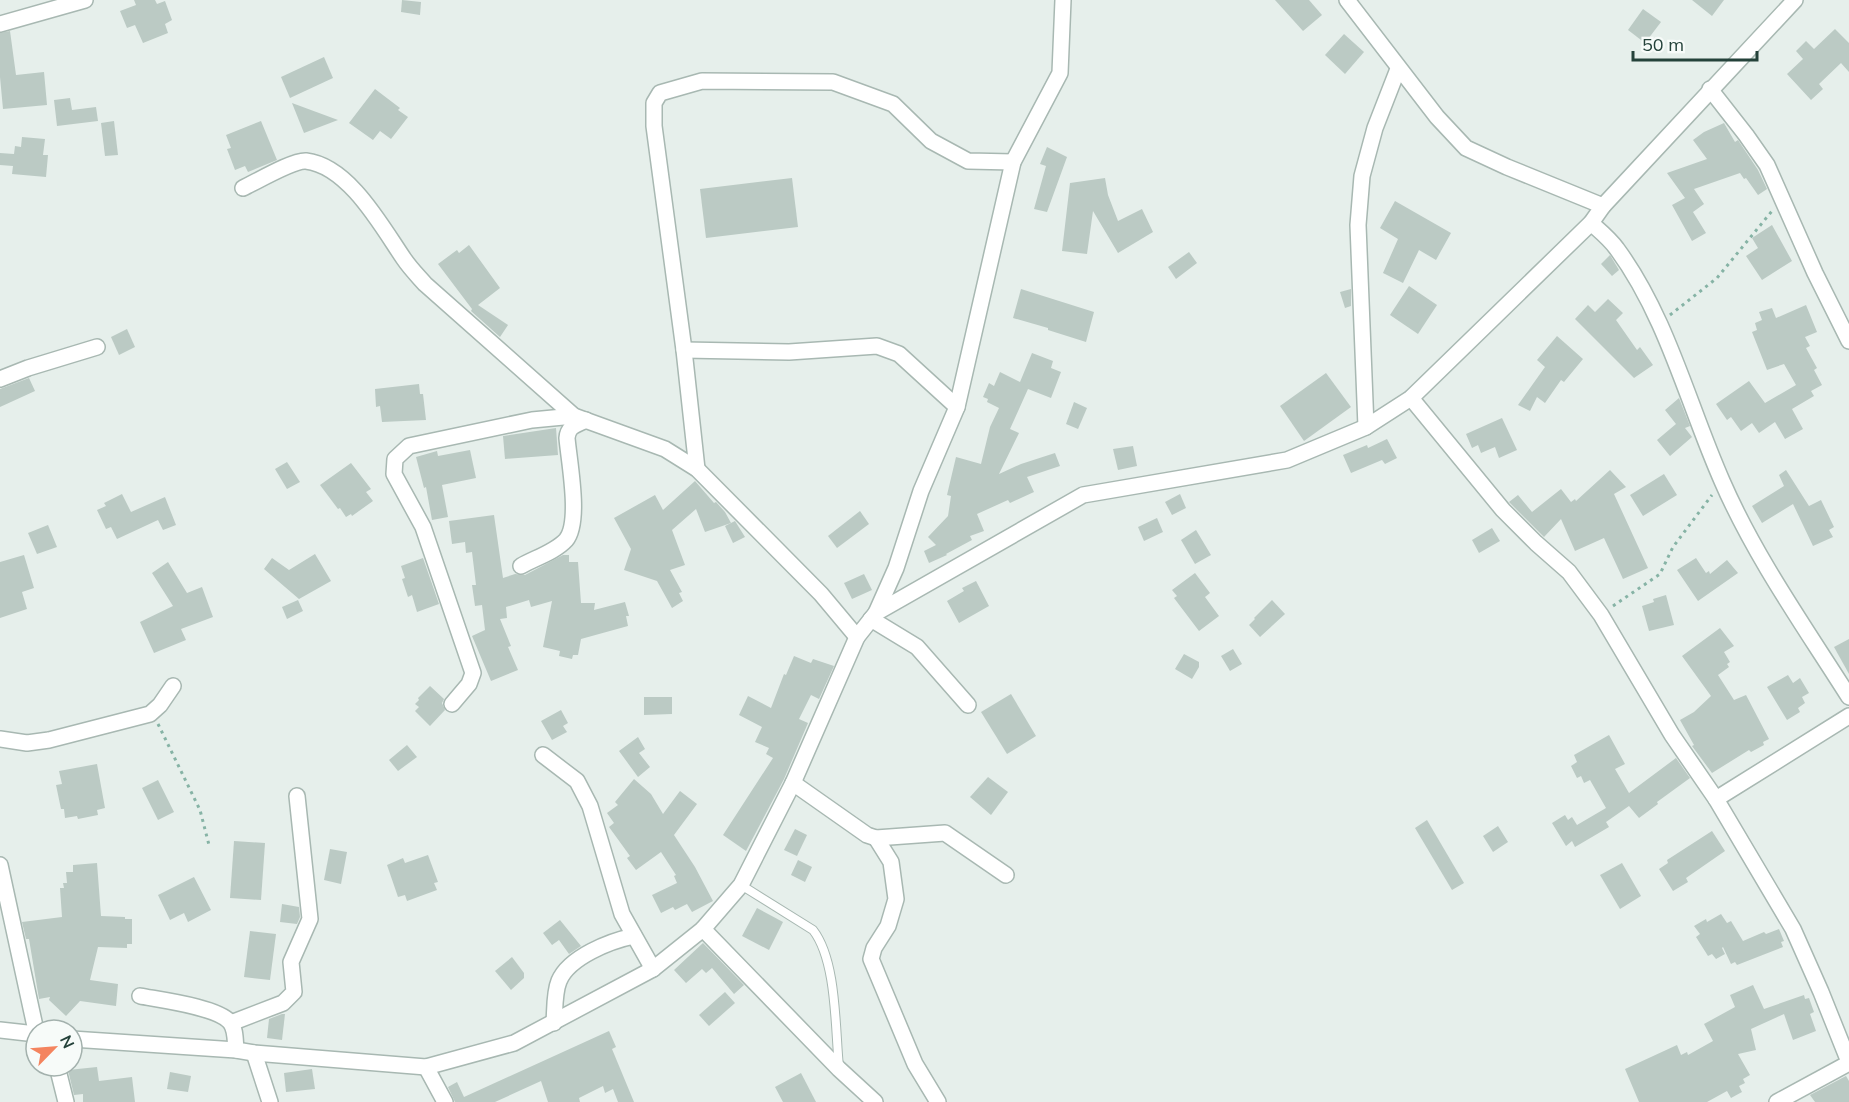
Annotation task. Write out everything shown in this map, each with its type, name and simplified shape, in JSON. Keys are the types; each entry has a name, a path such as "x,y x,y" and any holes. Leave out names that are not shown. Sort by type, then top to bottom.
{"street":[{"path":"0,24 85,0"},
{"path":"84,1040 236,1050 426,1067 514,1043 653,969 703,929 741,885 793,783 857,637 873,616 896,568 921,491 957,407 1013,162 1060,73 1063,0"},
{"path":"1347,0 1398,69 1466,148 1603,206"},
{"path":"873,616 1083,495 1287,460 1366,427 1411,398 1592,223 1603,206 1795,0"},
{"path":"1366,427 1358,225 1361,186 1375,129 1398,69"},
{"path":"698,469 654,126 654,104 660,93 702,81 833,82 893,104 931,141 968,161 1013,162"},
{"path":"1710,89 1767,165 1815,273 1849,341"},
{"path":"243,188 287,166 305,161 332,171 363,198 406,262 425,284 580,418 665,449 698,469 821,594 857,637"},
{"path":"1592,223 1615,246 1632,270 1659,323 1722,482 1760,557 1849,696"},
{"path":"684,350 789,352 877,346 899,354 957,407"},
{"path":"0,380 28,368 97,347"},
{"path":"1411,398 1503,510 1569,572 1601,615 1672,735 1716,799 1793,930 1849,1063 1777,1102"},
{"path":"521,566 556,548 567,539 574,511 568,430 580,418"},
{"path":"452,704 469,684 473,673 423,527 394,474 395,459 409,446 532,420 580,418"},
{"path":"873,616 917,647 968,705"},
{"path":"0,739 27,743 50,740 150,714 160,705 173,686"},
{"path":"1716,799 1849,716"},
{"path":"543,754 577,781 590,806 622,914 653,969"},
{"path":"793,783 867,835 876,838 945,834 1006,875"},
{"path":"231,1023 283,1003 294,992 291,962 309,919 297,796"},
{"path":"876,838 891,862 896,899 888,926 874,948 871,959 915,1064 938,1102"},
{"path":"0,865 33,1018"},
{"path":"703,929 839,1069 875,1102"},
{"path":"554,1023 559,981 570,966 594,949 622,938 634,936"},
{"path":"140,996 218,1013 231,1023 236,1050"},
{"path":"0,1030 24,1032"},
{"path":"254,1053 270,1102"},
{"path":"426,1067 446,1102"},
{"path":"60,1078 66,1102"}],"lane":[{"path":"741,885 813,930 822,941 830,965 839,1069"}],"path":[{"path":"1659,323 1717,278 1783,199"},
{"path":"1601,615 1660,574 1673,548 1722,482"},
{"path":"150,714 158,723 200,810 209,845"}],"building":[{"path":"134,0 155,0 157,4 165,1 172,20 165,24 168,33 143,43 135,25 127,28 120,11 136,5"},
{"path":"402,0 421,2 420,15 401,12"},
{"path":"1275,0 1309,0 1322,15 1303,31"},
{"path":"1692,0 1724,0 1712,16"},
{"path":"1643,9 1661,22 1645,43 1628,30"},
{"path":"1835,29 1849,43 1849,72 1841,63 1819,84 1823,89 1811,100 1787,74 1803,59 1796,51 1806,41 1814,49"},
{"path":"10,31 16,75 44,72 47,105 3,109 0,33"},
{"path":"1344,34 1364,52 1345,74 1325,55"},
{"path":"324,57 333,78 290,98 281,77"},
{"path":"375,89 408,117 391,139 380,131 373,140 349,123"},
{"path":"70,98 72,110 96,107 98,121 57,126 54,100"},
{"path":"292,103 338,120 304,133"},
{"path":"114,121 118,155 105,156 101,123"},
{"path":"261,121 277,160 248,172 245,166 235,170 227,149 231,148 226,135"},
{"path":"1724,123 1735,142 1738,140 1758,170 1767,189 1758,195 1740,173 1694,189 1704,204 1693,212 1706,233 1692,241 1672,205 1685,198 1667,173 1707,159 1693,140"},
{"path":"22,137 45,139 43,155 48,155 46,177 12,174 13,166 0,165 0,153 14,154 15,146 21,147"},
{"path":"1047,147 1067,157 1047,212 1034,209 1046,166 1040,164"},
{"path":"792,178 798,227 706,238 700,189"},
{"path":"1105,178 1108,195 1118,221 1142,209 1153,232 1118,253 1093,211 1087,254 1062,251 1070,183"},
{"path":"1395,201 1451,233 1436,260 1419,250 1403,283 1383,273 1398,239 1380,228"},
{"path":"1772,225 1792,261 1762,280 1746,256 1758,248 1752,238"},
{"path":"469,245 500,288 478,305 508,325 500,337 471,311 472,309 438,264 457,250 459,253"},
{"path":"1189,252 1197,263 1176,279 1168,267"},
{"path":"1610,255 1619,270 1612,276 1601,264"},
{"path":"1409,286 1437,305 1418,334 1390,315"},
{"path":"1021,289 1094,312 1086,342 1013,318"},
{"path":"1351,289 1351,306 1345,308 1340,292"},
{"path":"1608,299 1623,313 1616,320 1637,350 1640,347 1653,365 1634,378 1575,319 1588,305 1595,312"},
{"path":"1806,305 1817,332 1805,337 1810,346 1806,348 1817,368 1814,370 1822,385 1811,391 1814,396 1792,409 1803,429 1785,439 1775,422 1759,433 1752,423 1741,431 1731,417 1727,420 1716,404 1749,381 1765,403 1796,385 1784,364 1767,370 1752,332 1757,330 1755,323 1762,320 1759,312 1772,308 1776,318"},
{"path":"127,329 135,347 119,355 111,337"},
{"path":"1557,336 1583,359 1564,382 1561,380 1545,403 1537,397 1530,411 1518,405 1545,367 1537,360"},
{"path":"1032,353 1053,361 1051,368 1061,372 1051,398 1028,389 1010,429 1019,433 999,474 1055,453 1060,466 1027,477 1034,492 1010,503 1008,500 977,514 984,531 970,536 972,540 929,563 924,551 936,545 928,537 948,516 951,496 947,495 956,457 981,464 990,427 999,408 987,402 988,399 983,397 989,383 994,386 1000,372 1020,382"},
{"path":"1326,373 1351,407 1304,441 1280,406"},
{"path":"29,378 35,391 0,407 0,389"},
{"path":"419,384 420,394 423,394 426,420 382,422 380,406 376,407 375,389"},
{"path":"1679,398 1690,426 1685,428 1692,437 1670,456 1657,440 1676,424 1665,410"},
{"path":"1074,402 1087,408 1078,429 1066,424"},
{"path":"1502,418 1517,450 1499,458 1495,447 1481,453 1478,445 1472,448 1466,434"},
{"path":"556,428 558,455 505,459 503,436"},
{"path":"1387,439 1397,458 1385,464 1382,460 1351,473 1343,455 1367,445 1368,448"},
{"path":"1133,446 1137,466 1118,470 1113,449"},
{"path":"470,450 476,478 442,485 448,517 432,520 426,487 424,488 416,457 437,451 438,456"},
{"path":"287,462 300,482 287,489 275,469"},
{"path":"351,463 371,489 366,492 373,501 352,516 351,514 346,517 320,485"},
{"path":"1610,470 1626,487 1614,494 1648,568 1623,579 1604,538 1575,551 1561,519 1544,537 1509,502 1518,495 1532,512 1561,489 1571,502 1575,499 1576,501"},
{"path":"1786,470 1809,506 1821,500 1834,527 1829,530 1833,537 1813,546 1793,504 1762,523 1752,506 1784,486 1779,475"},
{"path":"1664,474 1677,495 1643,516 1630,495"},
{"path":"695,481 725,512 731,523 705,532 696,509 672,530 685,565 670,570 682,592 679,593 683,601 672,608 657,581 624,570 631,549 614,518 655,495 663,510"},
{"path":"122,494 131,512 165,497 176,525 163,530 158,520 117,539 111,527 106,529 97,510 106,506 104,503"},
{"path":"1180,494 1186,508 1172,515 1165,502"},
{"path":"860,511 869,524 837,548 828,536"},
{"path":"494,515 503,578 515,574 525,575 563,555 569,555 569,562 578,562 581,603 595,603 594,610 625,602 629,616 626,616 628,626 581,639 578,655 573,655 572,659 559,656 560,651 543,647 552,601 531,607 529,600 506,607 507,618 500,619 518,670 491,681 472,636 485,630 482,605 475,606 472,585 476,585 472,552 466,553 465,542 452,544 449,521"},
{"path":"1157,518 1163,532 1144,541 1138,527"},
{"path":"735,521 745,537 733,543 725,526"},
{"path":"48,525 57,547 37,554 28,533"},
{"path":"1492,528 1500,541 1479,553 1472,540"},
{"path":"1196,530 1211,555 1195,564 1181,540"},
{"path":"315,554 331,581 299,599 264,569 272,558 289,570"},
{"path":"24,555 34,588 22,592 27,609 0,618 0,562"},
{"path":"423,558 439,604 417,612 412,595 408,597 402,579 405,578 401,566"},
{"path":"1696,558 1706,573 1709,571 1710,574 1727,560 1738,573 1698,601 1677,570"},
{"path":"168,562 187,593 202,587 213,617 181,629 186,640 154,653 140,622 173,606 152,573"},
{"path":"1195,573 1210,593 1205,597 1219,616 1199,631 1174,598 1177,596 1172,590"},
{"path":"864,574 872,590 852,599 844,583"},
{"path":"976,581 989,606 959,623 947,601 964,591 962,588"},
{"path":"1666,595 1674,625 1649,631 1642,606"},
{"path":"298,600 303,611 287,619 282,607"},
{"path":"1272,600 1285,614 1260,637 1249,625"},
{"path":"1720,628 1734,646 1724,652 1730,662 1727,664 1729,667 1718,675 1734,700 1746,695 1769,739 1763,742 1764,745 1751,752 1749,750 1712,773 1692,746 1694,745 1680,720 1694,712 1711,696 1682,656"},
{"path":"1849,639 1849,674 1834,647"},
{"path":"1233,649 1242,664 1230,671 1221,656"},
{"path":"1184,654 1199,662 1199,667 1192,679 1175,669"},
{"path":"794,656 811,663 813,659 834,666 819,699 811,695 799,719 808,723 784,779 746,851 723,835 773,758 766,754 769,748 755,742 762,727 739,715 748,696 771,708 784,674 786,675"},
{"path":"1788,675 1793,683 1800,678 1809,693 1802,697 1805,703 1798,708 1800,712 1787,720 1767,687"},
{"path":"430,686 444,699 442,703 445,710 430,726 415,711 419,707 415,704"},
{"path":"1011,694 1036,736 1007,754 981,712"},
{"path":"644,697 672,697 672,714 644,715"},
{"path":"561,710 568,723 563,726 567,732 552,740 541,721"},
{"path":"1609,735 1625,764 1615,769 1629,793 1676,758 1690,778 1639,818 1629,806 1606,822 1609,827 1575,847 1572,841 1566,846 1552,823 1565,815 1568,820 1572,817 1577,825 1606,808 1590,780 1584,783 1581,776 1577,778 1571,766 1577,762 1574,755"},
{"path":"638,737 645,749 639,753 650,767 638,777 619,751"},
{"path":"407,745 417,757 398,771 389,760"},
{"path":"97,764 105,808 97,810 98,815 78,819 77,816 65,818 56,785 62,784 59,771"},
{"path":"988,777 1008,792 991,815 970,797"},
{"path":"634,779 651,794 663,814 680,791 697,804 674,835 695,867 713,901 692,912 687,904 661,913 652,895 677,883 674,876 676,875 661,852 636,870 627,858 630,856 609,827 614,823 607,813 618,805 615,802"},
{"path":"158,780 174,812 158,820 142,788"},
{"path":"1427,820 1464,883 1452,890 1415,828"},
{"path":"1498,826 1508,842 1493,852 1483,836"},
{"path":"795,829 807,835 797,856 784,850"},
{"path":"1712,831 1725,851 1686,878 1688,882 1673,891 1659,869 1668,863 1667,860"},
{"path":"234,841 265,843 261,900 230,898"},
{"path":"330,849 347,852 341,884 324,880"},
{"path":"428,855 438,882 434,883 437,890 407,901 405,895 398,897 387,865 403,858 405,863"},
{"path":"798,860 812,867 805,882 791,875"},
{"path":"97,863 101,916 132,919 132,944 127,944 127,948 98,947 90,980 118,984 116,1006 80,1001 66,1016 49,1000 50,997 39,999 29,939 26,939 22,922 62,917 60,888 64,888 63,883 67,883 66,872 73,872 73,865"},
{"path":"1622,863 1641,896 1620,909 1600,875"},
{"path":"194,877 211,910 188,922 184,913 170,920 158,895"},
{"path":"282,904 299,907 300,917 297,924 280,922"},
{"path":"757,908 783,922 769,950 742,936"},
{"path":"1721,914 1727,923 1731,921 1743,941 1764,932 1766,934 1779,929 1784,941 1781,942 1783,947 1737,965 1735,962 1731,964 1723,947 1725,954 1716,959 1712,954 1708,956 1696,937 1700,934 1694,926"},
{"path":"560,920 581,946 569,954 559,940 552,945 543,933"},
{"path":"250,931 276,934 270,980 244,977"},
{"path":"703,943 744,985 734,994 712,968 706,973 702,969 686,983 674,970"},
{"path":"512,957 524,973 524,978 511,990 495,971"},
{"path":"1753,985 1764,1009 1804,995 1805,999 1809,998 1814,1012 1810,1014 1816,1031 1793,1040 1784,1014 1751,1029 1756,1050 1738,1054 1750,1075 1743,1079 1745,1083 1739,1086 1742,1092 1731,1098 1727,1091 1707,1102 1639,1102 1625,1069 1677,1045 1681,1055 1687,1052 1688,1055 1713,1041 1704,1024 1735,1007 1730,995"},
{"path":"725,992 735,1003 709,1026 699,1015"},
{"path":"285,1014 282,1040 267,1038 269,1019"},
{"path":"609,1031 616,1047 612,1049 634,1102 618,1102 613,1089 605,1093 603,1086 579,1098 580,1102 548,1102 541,1081 495,1102 455,1102 448,1087 457,1082 464,1097"},
{"path":"97,1067 99,1081 132,1077 135,1102 83,1102 83,1094 74,1095 70,1078 84,1078 84,1068"},
{"path":"312,1069 315,1089 286,1092 284,1073"},
{"path":"170,1072 191,1076 188,1092 167,1089"},
{"path":"801,1073 816,1102 783,1102 775,1087"},
{"path":"1846,1076 1849,1081 1849,1102 1815,1102 1810,1095"}]}
